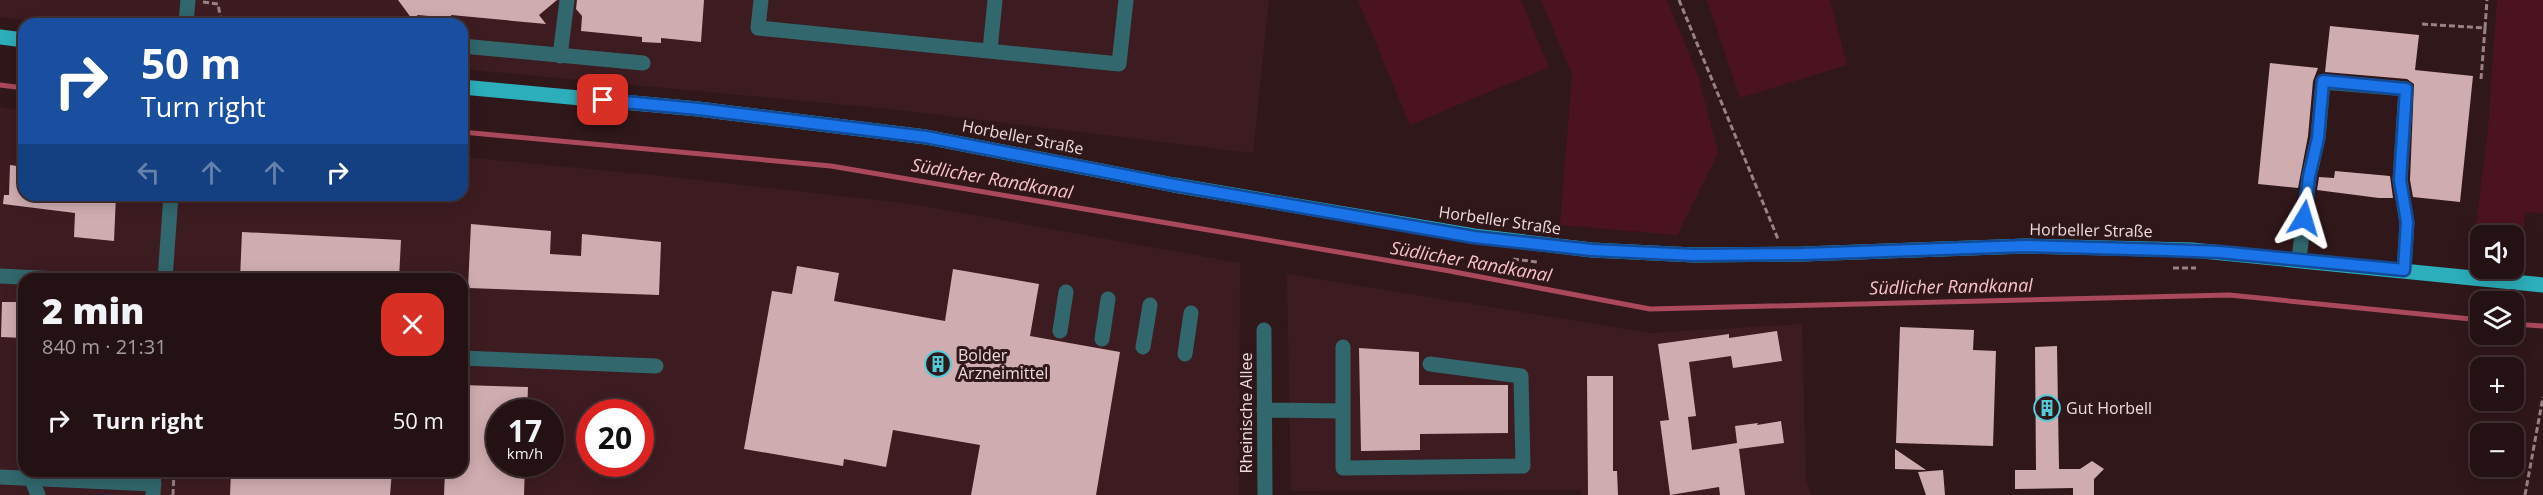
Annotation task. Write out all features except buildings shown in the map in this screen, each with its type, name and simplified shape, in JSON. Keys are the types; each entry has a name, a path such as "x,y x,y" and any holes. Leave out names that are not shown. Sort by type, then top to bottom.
{"main road":[{"path":"0,37 18,39"},
{"name":"Horbeller Straße","path":"468,88 698,109 926,137 1174,185 1474,237 1592,250 1694,255 2026,246 2192,250 2543,285"}],"street":[{"path":"560,56 567,0"},
{"path":"761,0 758,28 1119,64 1126,0"},
{"path":"990,50 995,0"},
{"path":"189,18 196,1"},
{"path":"468,47 643,63"},
{"path":"2299,259 2309,177 2318,138 2323,81 2406,89 2400,180 2407,222 2404,270"},
{"path":"165,273 171,201"},
{"path":"0,276 18,277"},
{"path":"1060,331 1066,292"},
{"path":"1102,339 1108,299"},
{"path":"1143,347 1150,305"},
{"path":"1185,354 1191,313"},
{"name":"Rheinische Allee","path":"1264,330 1265,495"},
{"path":"1343,347 1343,468 1522,466 1521,376 1430,364"},
{"path":"468,358 656,366"},
{"path":"1264,410 1343,411"},
{"path":"0,477 154,483"},
{"path":"31,478 38,495"}],"path":[{"path":"1679,0 1785,254"},
{"path":"2481,79 2487,0"},
{"path":"196,1 218,4 220,18"},
{"path":"2422,24 2485,28"},
{"path":"1507,258 1539,262"},
{"path":"2165,267 2200,268"},
{"path":"2525,495 2543,397"},
{"path":"173,495 174,477"}],"shaded area":[{"path":"0,0 1269,0 1253,153 890,109 468,70 468,18 18,19 0,17"},
{"path":"1358,0 1521,0 1549,67 1410,125"},
{"path":"1541,0 1667,0 1699,78 1718,153 1677,235 1560,225 1572,74"},
{"path":"1707,0 1830,0 1847,65 1740,98"},
{"path":"2497,0 2543,0 2543,213 2525,212 2524,230 2524,225 2476,225 2488,128"},
{"path":"0,107 18,110 18,201 468,201 468,158 662,176 912,204 1240,263 1239,495 0,495"},
{"path":"1287,274 1651,333 1802,324 1806,479 1811,495 1581,495 1580,490 1291,491"}],"waterway":[{"name":"Südlicher Randkanal","path":"0,85 18,87"},
{"name":"Südlicher Randkanal","path":"468,133 831,166 1444,270 1650,309 2229,295 2470,319"},
{"name":"Südlicher Randkanal","path":"2524,325 2543,326"}],"place":[{"name":"Bolder Arzneimittel","path":"938,364"},
{"name":"Gut Horbell","path":"2047,408"}],"route":[{"path":"603,100 698,109 926,137 1174,185 1474,237 1592,250 1694,255 1803,254 2026,246 2192,250 2404,270 2407,222 2400,180 2406,89 2323,81 2318,138 2309,177 2304,218"}]}
